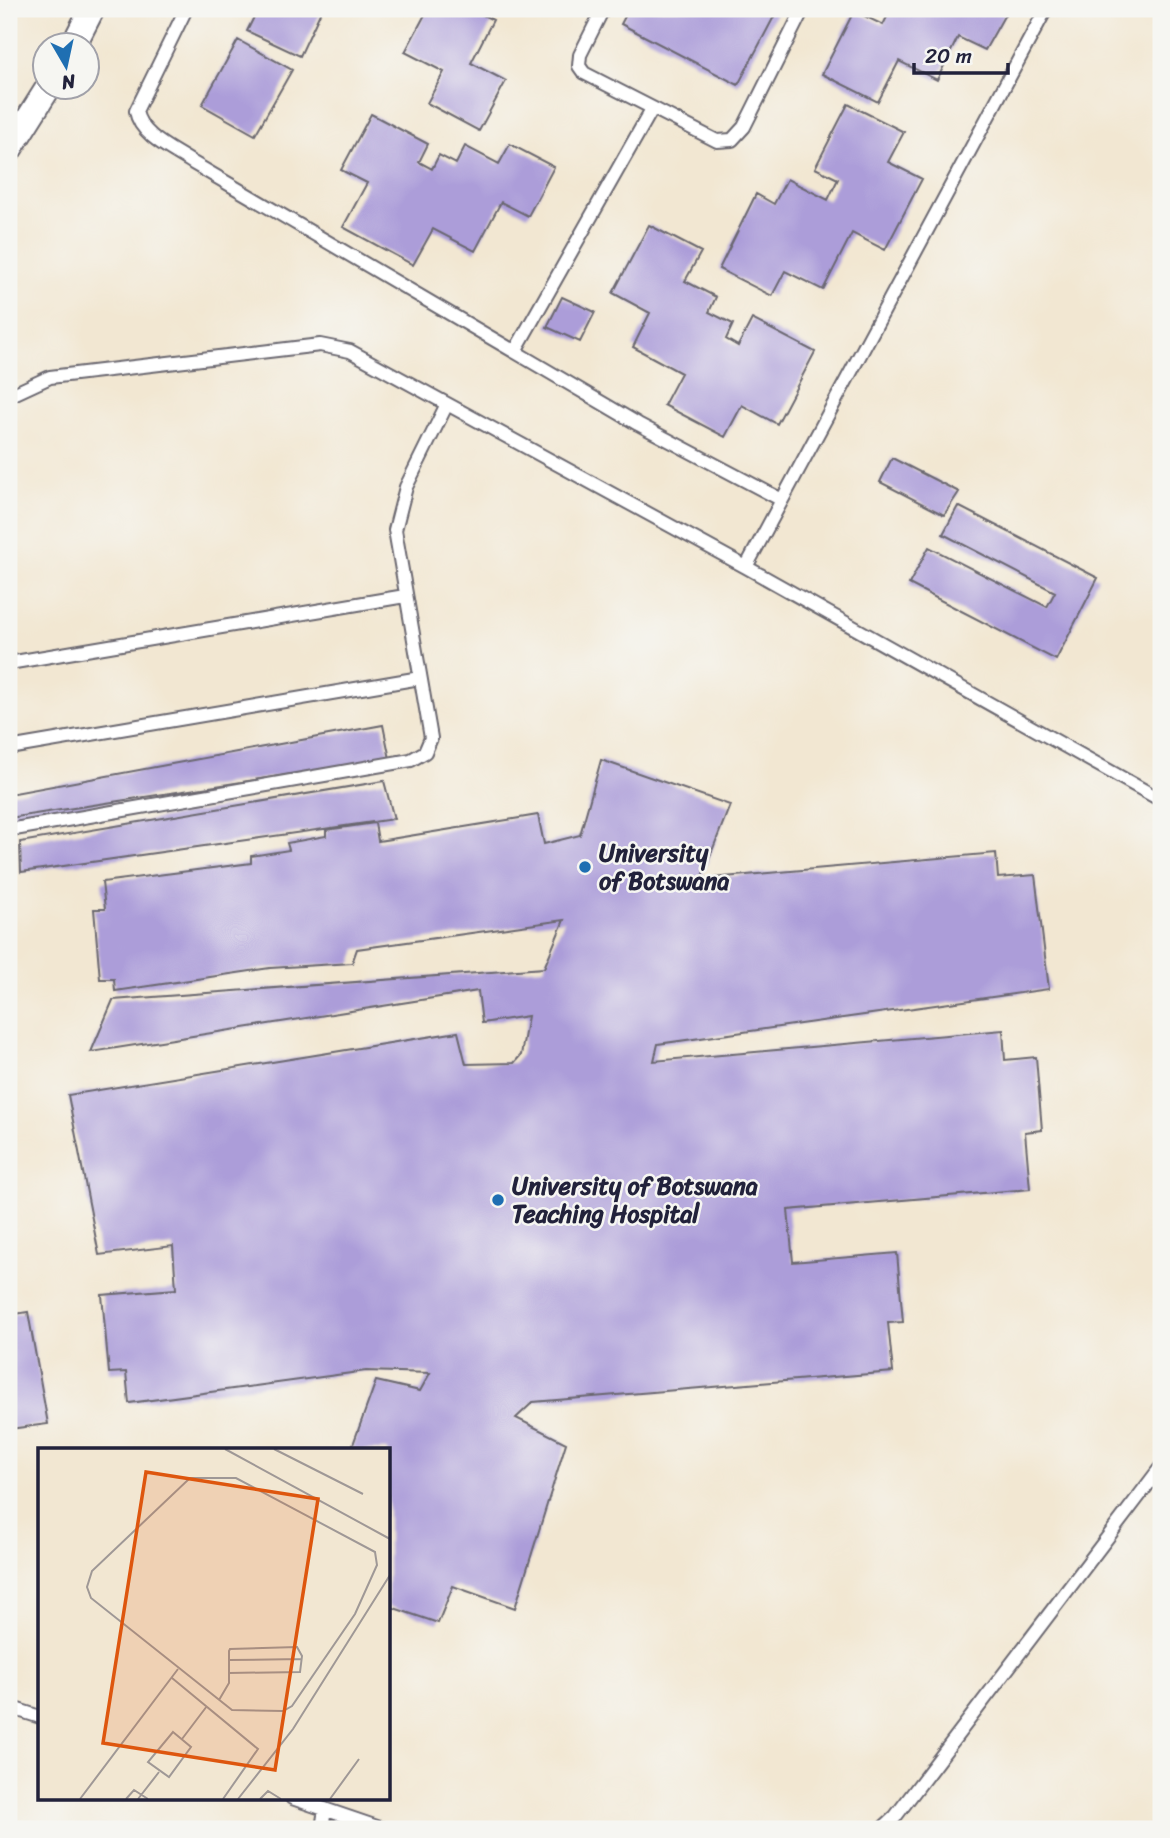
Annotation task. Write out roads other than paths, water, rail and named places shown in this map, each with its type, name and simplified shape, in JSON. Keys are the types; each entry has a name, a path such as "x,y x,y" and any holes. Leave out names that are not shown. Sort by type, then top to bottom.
{"street":[{"path":"80,32 92,9"},
{"path":"9,150 39,102"}],"lane":[{"path":"186,9 136,111 138,121 147,132 193,163 638,424 782,499"},
{"path":"603,9 580,55 579,66 584,73 717,141 732,140 744,127 803,9"},
{"path":"746,567 1046,9"},
{"path":"515,351 652,109"},
{"path":"9,396 50,377 320,345 350,351 746,567 1161,800"},
{"path":"9,831 411,760 425,752 430,744 395,530 406,487 447,404"},
{"path":"9,663 405,596"},
{"path":"9,748 420,678"},
{"path":"882,1829 895,1817 1161,1467"},
{"path":"9,1707 38,1716"},
{"path":"298,1800 383,1829"},
{"path":"322,1829 325,1809"}],"place":[{"name":"University of Botswana","path":"585,867"},
{"name":"University of Botswana Teaching Hospital","path":"498,1200"}]}
